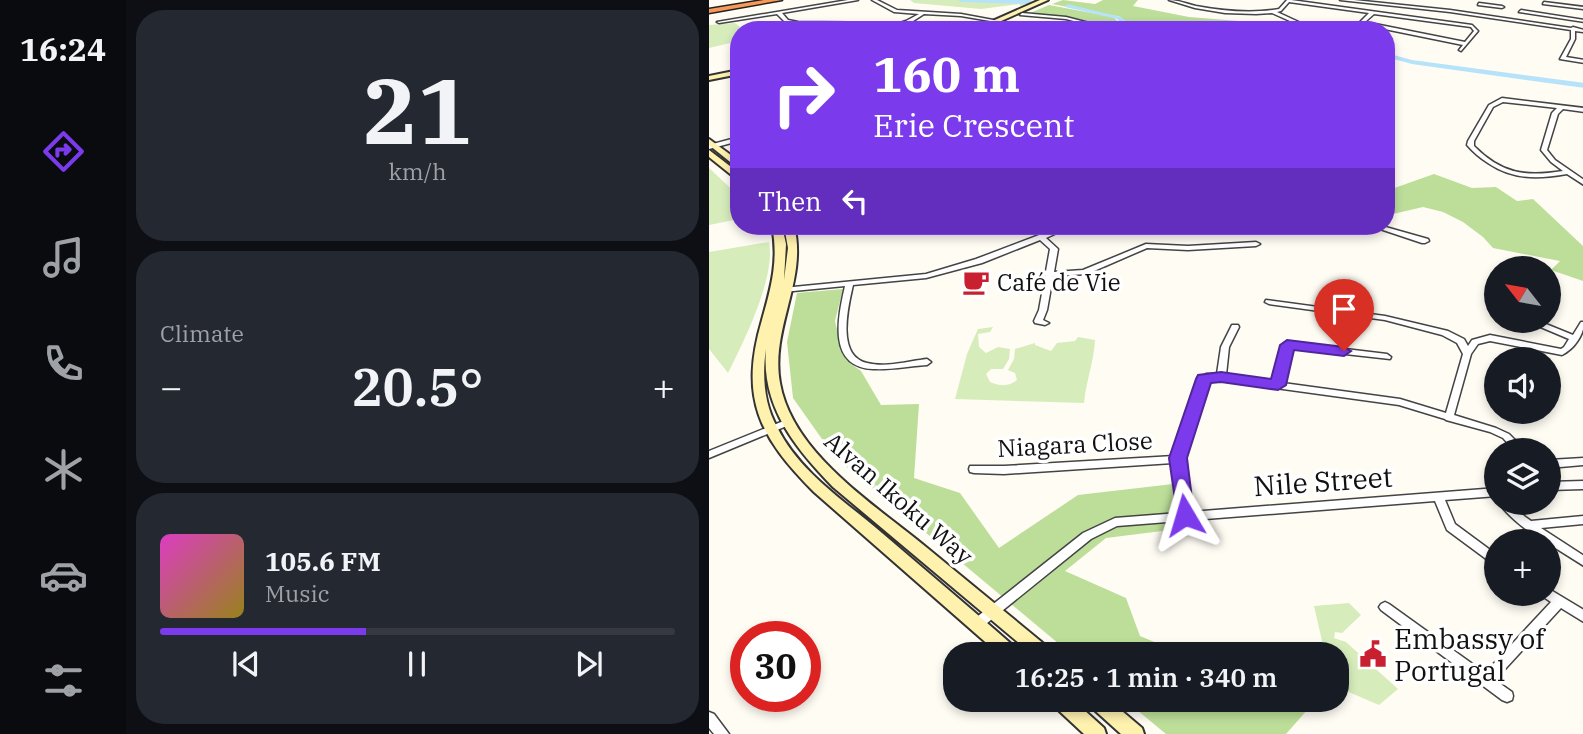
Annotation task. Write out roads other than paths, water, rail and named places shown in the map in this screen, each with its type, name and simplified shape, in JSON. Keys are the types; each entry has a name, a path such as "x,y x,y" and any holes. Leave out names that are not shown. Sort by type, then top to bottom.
{"highway":[{"path":"709,6 718,0"},
{"path":"709,6 739,0"},
{"path":"709,6 759,0"},
{"path":"709,6 778,0"}],"street":[{"path":"719,22 856,0"},
{"path":"874,0 893,10 961,15 994,21"},
{"path":"1001,21 1045,0"},
{"path":"1002,21 1053,0"},
{"path":"1171,0 1196,6 1274,12 1294,21"},
{"path":"1274,12 1285,7 1289,0 1472,26 1476,31 1461,50"},
{"path":"1342,0 1583,31"},
{"path":"1544,3 1583,7"},
{"path":"1479,4 1504,5"},
{"path":"1492,18 1504,5"},
{"path":"1521,11 1583,21"},
{"path":"778,12 787,21"},
{"path":"1364,21 1373,12"},
{"path":"910,21 923,13"},
{"path":"1022,14 1078,21"},
{"path":"1573,29 1573,39 1563,59 1583,62"},
{"path":"1395,30 1466,44"},
{"path":"709,80 730,76"},
{"path":"1567,173 1537,177 1510,174 1470,145 1495,102 1512,100 1560,109 1583,110"},
{"path":"1560,109 1555,113 1544,150 1547,156 1567,173 1583,183"},
{"path":"710,147 730,141"},
{"path":"710,147 730,160"},
{"path":"710,147 730,168"},
{"path":"1395,232 1425,241"},
{"name":"Alvan Ikoku Way","path":"779,235 782,252 781,290 772,350 773,375 780,410 786,423 814,460 838,483 1030,642"},
{"name":"Alvan Ikoku Way","path":"791,235 795,250 781,290 765,321 758,361 758,380 771,430 780,444 824,493 997,642"},
{"path":"781,290 902,279 952,270 1046,235"},
{"path":"1041,237 1054,249 1038,321 1044,323"},
{"path":"1050,274 1084,272 1146,247 1188,248 1256,244"},
{"path":"850,284 841,335 850,356 867,367 927,362"},
{"path":"1268,302 1385,318 1439,331 1460,341 1467,354"},
{"path":"1449,418 1467,354 1475,342 1490,338 1562,352 1583,324"},
{"path":"1221,377 1225,347 1235,327"},
{"path":"1561,333 1574,338"},
{"path":"1278,385 1287,345 1387,357"},
{"path":"1185,515 1178,458 1200,383 1209,376 1400,402 1493,430 1508,438"},
{"path":"709,455 786,423"},
{"name":"Niagara Close","path":"974,469 1004,470 1178,458"},
{"path":"1561,463 1583,461"},
{"path":"1561,486 1583,485"},
{"name":"Nile Street","path":"977,624 1100,528 1123,521 1484,494"},
{"path":"1439,498 1451,527 1484,552"},
{"path":"1517,515 1583,562"},
{"path":"1528,525 1583,520"},
{"path":"1561,603 1583,617"},
{"path":"1486,680 1555,606"},
{"path":"1385,607 1507,696"},
{"path":"1073,712 1097,734"},
{"path":"1110,712 1135,734"},
{"path":"709,718 722,734"}],"waterway":[{"path":"961,0 1029,2"},
{"path":"1067,6 1106,14 1122,21"},
{"path":"1395,57 1584,86"}],"place":[{"name":"Café de Vie","path":"976,282"},
{"name":"Embassy of Portugal","path":"1373,654"}]}
